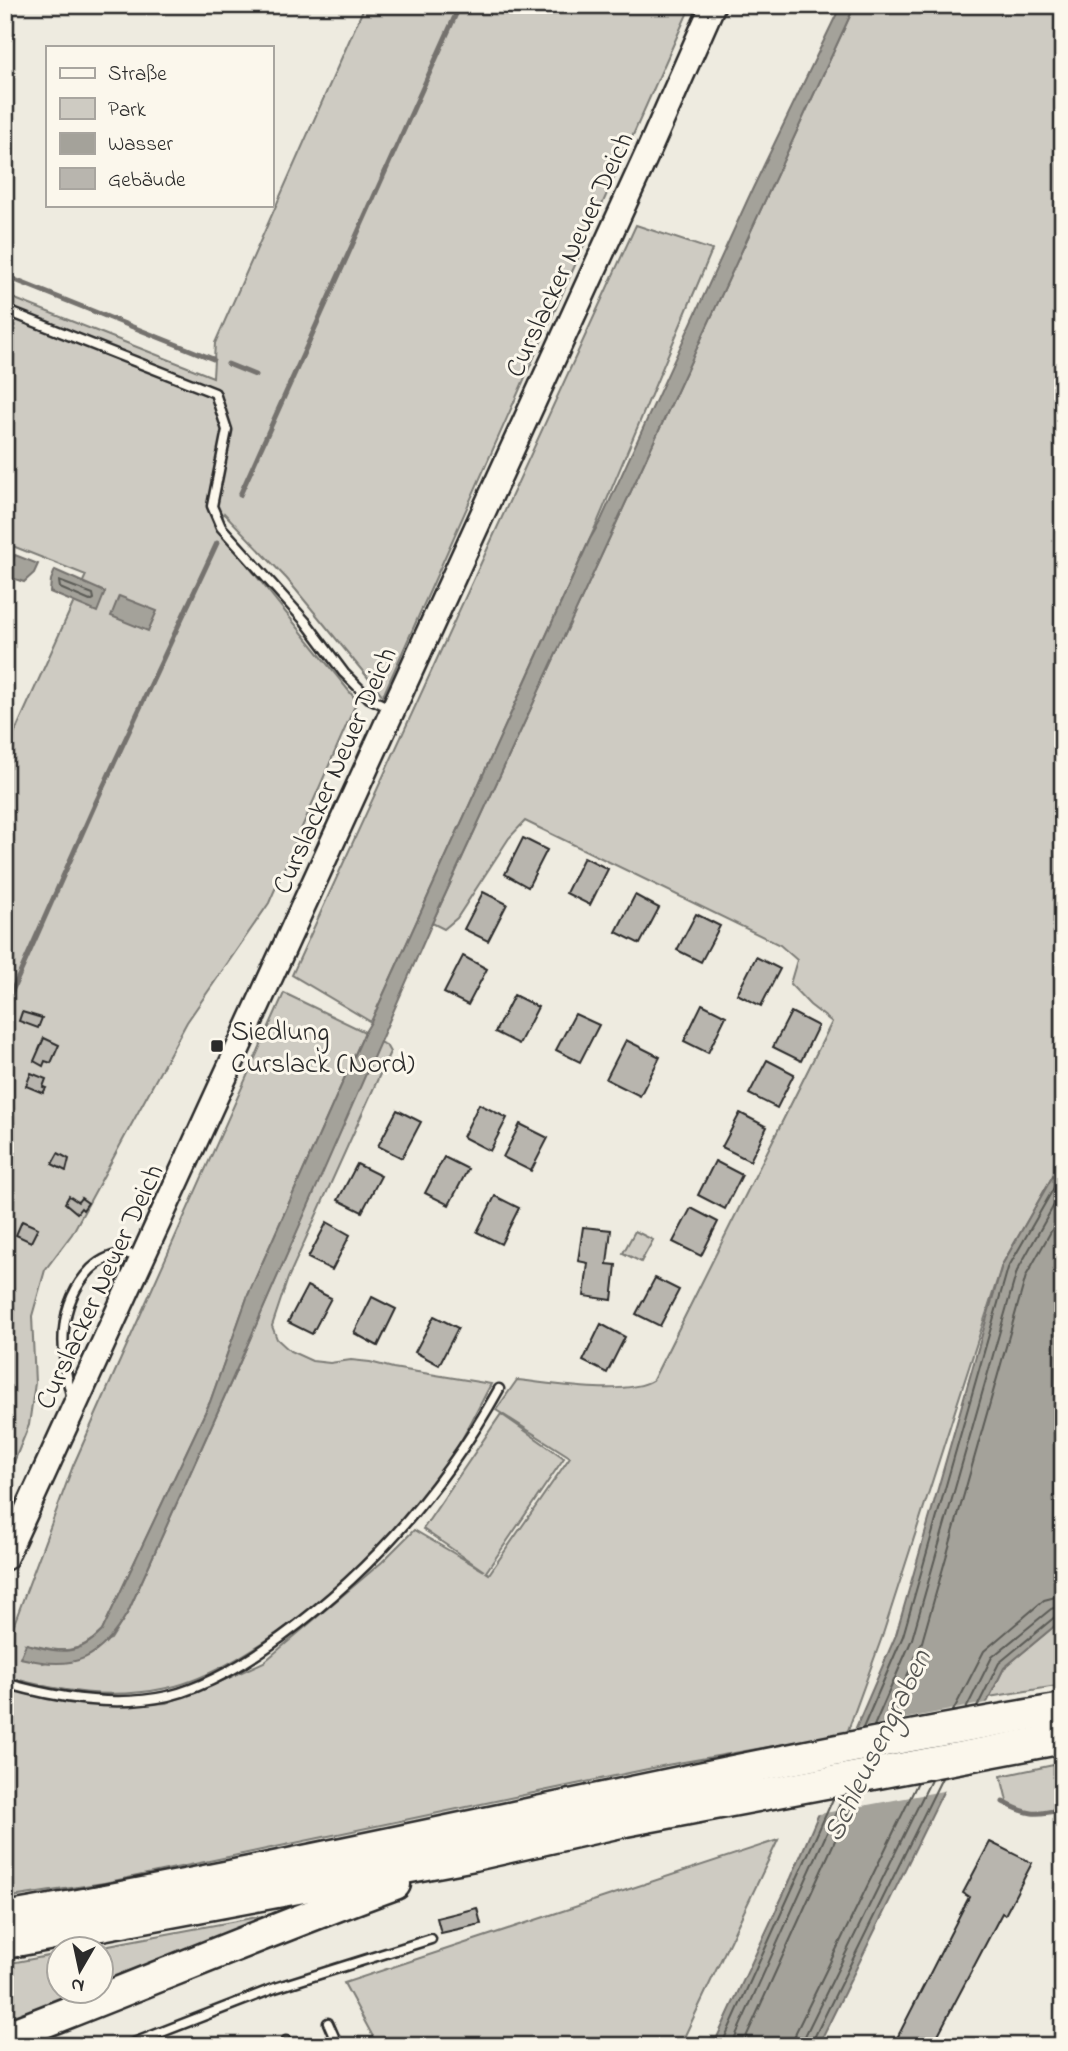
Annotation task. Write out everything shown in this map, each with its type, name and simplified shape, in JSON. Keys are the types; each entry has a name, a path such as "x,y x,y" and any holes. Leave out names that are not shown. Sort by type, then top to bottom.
{"highway":[{"path":"5,1918 296,1863 1049,1712"},
{"path":"5,1943 1063,1738"},
{"path":"5,2037 145,1983 276,1928 474,1854"}],"street":[{"name":"Curslacker Neuer Deich","path":"5,1558 75,1410 713,5"}],"lane":[{"path":"5,310 215,393 227,430 212,506 221,527 305,621 344,673 369,698 393,709"},
{"path":"75,1410 64,1356 63,1325 68,1304 84,1277 99,1262 121,1254 144,1257"},
{"path":"5,1683 79,1699 140,1700 193,1688 261,1652 335,1596 410,1520 474,1435 499,1389"},
{"path":"126,2046 275,1988 431,1940"},
{"path":"328,2023 338,2046"}],"green space":[{"path":"365,5 691,5 383,696 287,579 224,513 217,527 357,701 269,903 187,1022 72,1234 45,1270 32,1316 35,1383 29,1425 5,1484 5,754 86,575 5,543 5,295 213,377 215,343"},
{"path":"855,5 1063,5 1063,1158 1002,1265 882,1637 847,1733 667,1765 104,1883 5,1898 5,1688 31,1695 118,1706 166,1703 213,1685 264,1662 382,1562 414,1530 484,1571 423,1529 501,1414 564,1458 486,1572 489,1574 570,1457 496,1410 517,1380 567,1386 625,1388 653,1380 832,1022 810,1005 790,984 797,960 780,945 525,821 509,838 457,918 444,929 432,923"},
{"path":"636,225 712,250 598,521 371,1022 292,975"},
{"path":"284,993 365,1032 248,1295 210,1402 102,1631 84,1645 67,1650 26,1644 43,1663 111,1639 128,1612 379,1042 386,1045 390,1052 288,1278 272,1326 277,1339 290,1351 312,1361 370,1362 491,1384 447,1464 408,1517 347,1578 311,1608 236,1659 200,1677 146,1692 106,1694 65,1690 5,1676 5,1648 73,1466"},
{"path":"635,1231 653,1240 641,1262 623,1253"},
{"path":"1063,1619 1063,1685 989,1697 1004,1668"},
{"path":"1063,1763 1063,1809 1035,1813 1008,1805 1001,1776"},
{"path":"778,1840 680,2046 378,2046 344,1983"},
{"path":"294,1910 116,1983 116,1944"},
{"path":"46,1956 46,2006 57,2006 5,2025 5,1964"}],"water":[{"path":"841,5 855,5 432,923 128,1612 107,1641 85,1658 57,1663 20,1658 26,1644 67,1651 84,1646 102,1631 210,1402 248,1295 365,1032 590,539"},
{"path":"15,555 38,564 34,573 24,582 6,576"},
{"path":"55,570 105,592 97,612 50,592"},
{"path":"119,596 157,611 148,631 111,616"},
{"name":"Schleusengraben","path":"1063,1158 1063,1619 1004,1668 818,2046 713,2046 791,1878 896,1635 1002,1265"}],"pier":[{"path":"991,1702 948,1790 814,1815 852,1729"}],"building":[{"path":"523,838 547,850 528,887 505,874"},
{"path":"584,857 608,869 590,905 566,893"},
{"path":"483,892 507,904 488,941 464,929"},
{"path":"635,895 659,908 640,944 616,932"},
{"path":"696,914 720,926 701,962 677,950"},
{"path":"463,956 487,969 468,1005 444,993"},
{"path":"756,957 780,969 761,1006 737,994"},
{"path":"514,995 538,1007 519,1044 495,1032"},
{"path":"702,1004 726,1016 708,1053 684,1041"},
{"path":"22,1012 42,1018 38,1028 19,1021"},
{"path":"791,1012 818,1026 801,1061 773,1047"},
{"path":"575,1014 599,1025 580,1062 556,1050"},
{"path":"44,1038 59,1045 51,1063 45,1061 43,1066 34,1061"},
{"path":"626,1040 660,1057 640,1096 606,1079"},
{"path":"767,1060 794,1074 777,1108 749,1094"},
{"path":"31,1073 46,1079 43,1093 26,1086"},
{"path":"479,1104 507,1118 490,1151 463,1137"},
{"path":"397,1110 421,1122 402,1158 378,1146"},
{"path":"740,1113 767,1127 750,1161 722,1147"},
{"path":"520,1124 548,1138 531,1171 503,1157"},
{"path":"58,1153 69,1159 66,1171 52,1164"},
{"path":"444,1157 468,1169 449,1205 425,1193"},
{"path":"715,1161 742,1175 725,1209 698,1195"},
{"path":"357,1164 381,1176 362,1212 338,1200"},
{"path":"69,1196 78,1202 81,1198 88,1203 77,1213 65,1203"},
{"path":"495,1196 519,1208 501,1244 477,1232"},
{"path":"691,1208 718,1222 701,1256 673,1242"},
{"path":"22,1221 38,1228 31,1242 16,1235"},
{"path":"327,1222 350,1235 332,1270 308,1258"},
{"path":"583,1227 611,1230 607,1264 616,1265 612,1300 584,1296 588,1263 578,1261"},
{"path":"655,1278 679,1290 660,1326 636,1314"},
{"path":"307,1286 331,1298 312,1334 288,1322"},
{"path":"372,1297 396,1309 378,1346 354,1333"},
{"path":"434,1316 458,1328 439,1365 415,1352"},
{"path":"601,1324 625,1337 607,1373 583,1361"},
{"path":"990,1842 1032,1863 1005,1915 1002,1913 932,2046 893,2046 969,1897 963,1893"},
{"path":"477,1908 481,1924 441,1933 437,1918"}],"waterway":[{"path":"240,495 460,5"},
{"path":"5,276 213,359"},
{"path":"228,364 255,375"},
{"path":"5,1007 96,802 217,543"},
{"path":"1003,1802 1032,1813 1063,1809"}],"place":[{"name":"Siedlung Curslack (Nord)","path":"217,1046"}]}
